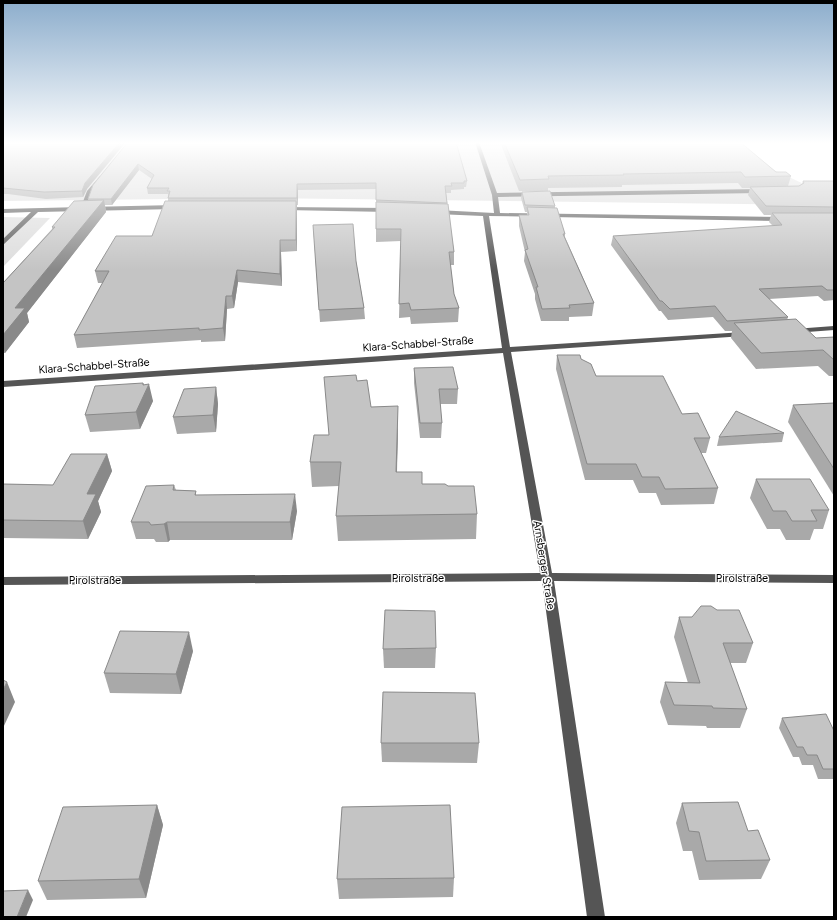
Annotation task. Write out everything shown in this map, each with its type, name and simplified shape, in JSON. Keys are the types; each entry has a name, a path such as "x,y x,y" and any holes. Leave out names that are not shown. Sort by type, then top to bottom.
{"street":[{"path":"82,209 90,191 95,185"},
{"name":"Arnsberger Straße","path":"492,185 495,195 492,215 506,349 547,577 596,917"},
{"path":"495,195 765,191"},
{"path":"3,211 183,207"},
{"path":"281,208 396,211"},
{"path":"3,243 37,210"},
{"path":"434,212 492,215 787,219"},
{"path":"787,331 834,328"},
{"name":"Klara-Schabbel-Straße","path":"3,384 756,333"},
{"name":"Pirolstraße","path":"3,581 547,577 834,579"}],"shaded area":[{"path":"3,185 806,185 834,198 834,205 258,198 3,201"},
{"path":"3,217 50,218 3,267"}],"building":[{"path":"3,185 84,185 82,191 44,192 3,188"},
{"path":"93,185 122,185 111,199 88,199"},
{"path":"149,185 297,185 297,198 168,198 170,191 167,191 169,188 147,188"},
{"path":"376,185 452,186 445,186 447,203 376,200"},
{"path":"834,185 834,207 766,206 750,187"},
{"path":"550,191 555,206 525,205 522,192"},
{"path":"104,200 15,308 25,308 3,335 3,283 55,227 52,227 74,201"},
{"path":"165,201 296,201 296,240 280,240 280,274 237,270 232,296 226,296 223,328 74,335 109,271 95,271 116,236 152,236"},
{"path":"376,202 448,204 454,252 449,252 454,294 459,308 411,310 409,303 399,304 401,229 376,229"},
{"path":"527,207 557,208 565,234 563,234 594,303 569,305 570,308 542,309 536,287 538,287 525,250 528,249 519,215 529,215"},
{"path":"772,213 834,213 834,290 827,290 822,286 759,289 788,317 727,321 715,306 670,309 662,301 660,301 613,236 782,225"},
{"path":"353,224 356,261 364,308 319,310 313,225"},
{"path":"796,319 816,338 834,337 834,360 823,350 761,353 734,323"},
{"path":"557,355 580,355 581,359 591,364 596,376 663,376 682,414 698,413 710,438 694,438 718,488 665,489 659,477 642,477 636,464 587,464"},
{"path":"453,367 458,389 439,389 442,423 420,423 414,368"},
{"path":"356,375 357,381 367,380 371,407 398,406 396,472 422,472 422,484 474,486 477,514 336,516 341,462 310,462 314,435 329,435 324,377"},
{"path":"143,383 143,385 149,384 136,412 85,415 95,386"},
{"path":"216,387 213,415 173,417 184,389"},
{"path":"834,403 834,469 793,405"},
{"path":"736,411 784,433 719,437"},
{"path":"71,454 107,454 87,494 96,494 83,521 3,520 3,484 53,485"},
{"path":"756,479 810,479 829,510 811,510 817,521 792,521 786,511 773,511"},
{"path":"174,485 173,490 196,491 195,495 295,494 290,522 167,522 164,524 151,525 149,522 131,522 146,486"},
{"path":"701,606 711,606 717,610 739,610 753,643 723,643 747,709 674,705 665,682 700,683 679,617 692,617"},
{"path":"385,610 435,611 436,648 383,649"},
{"path":"120,631 189,632 176,674 104,673"},
{"path":"3,680 7,682 3,690"},
{"path":"383,692 475,693 479,743 381,743"},
{"path":"826,714 834,731 834,769 823,769 817,755 807,755 803,747 797,747 782,718"},
{"path":"738,802 748,831 758,830 770,860 706,861 699,832 689,831 682,803"},
{"path":"157,805 139,879 38,881 63,807"},
{"path":"450,805 454,878 337,879 342,807"},
{"path":"28,890 17,917 3,917 3,891"}]}
